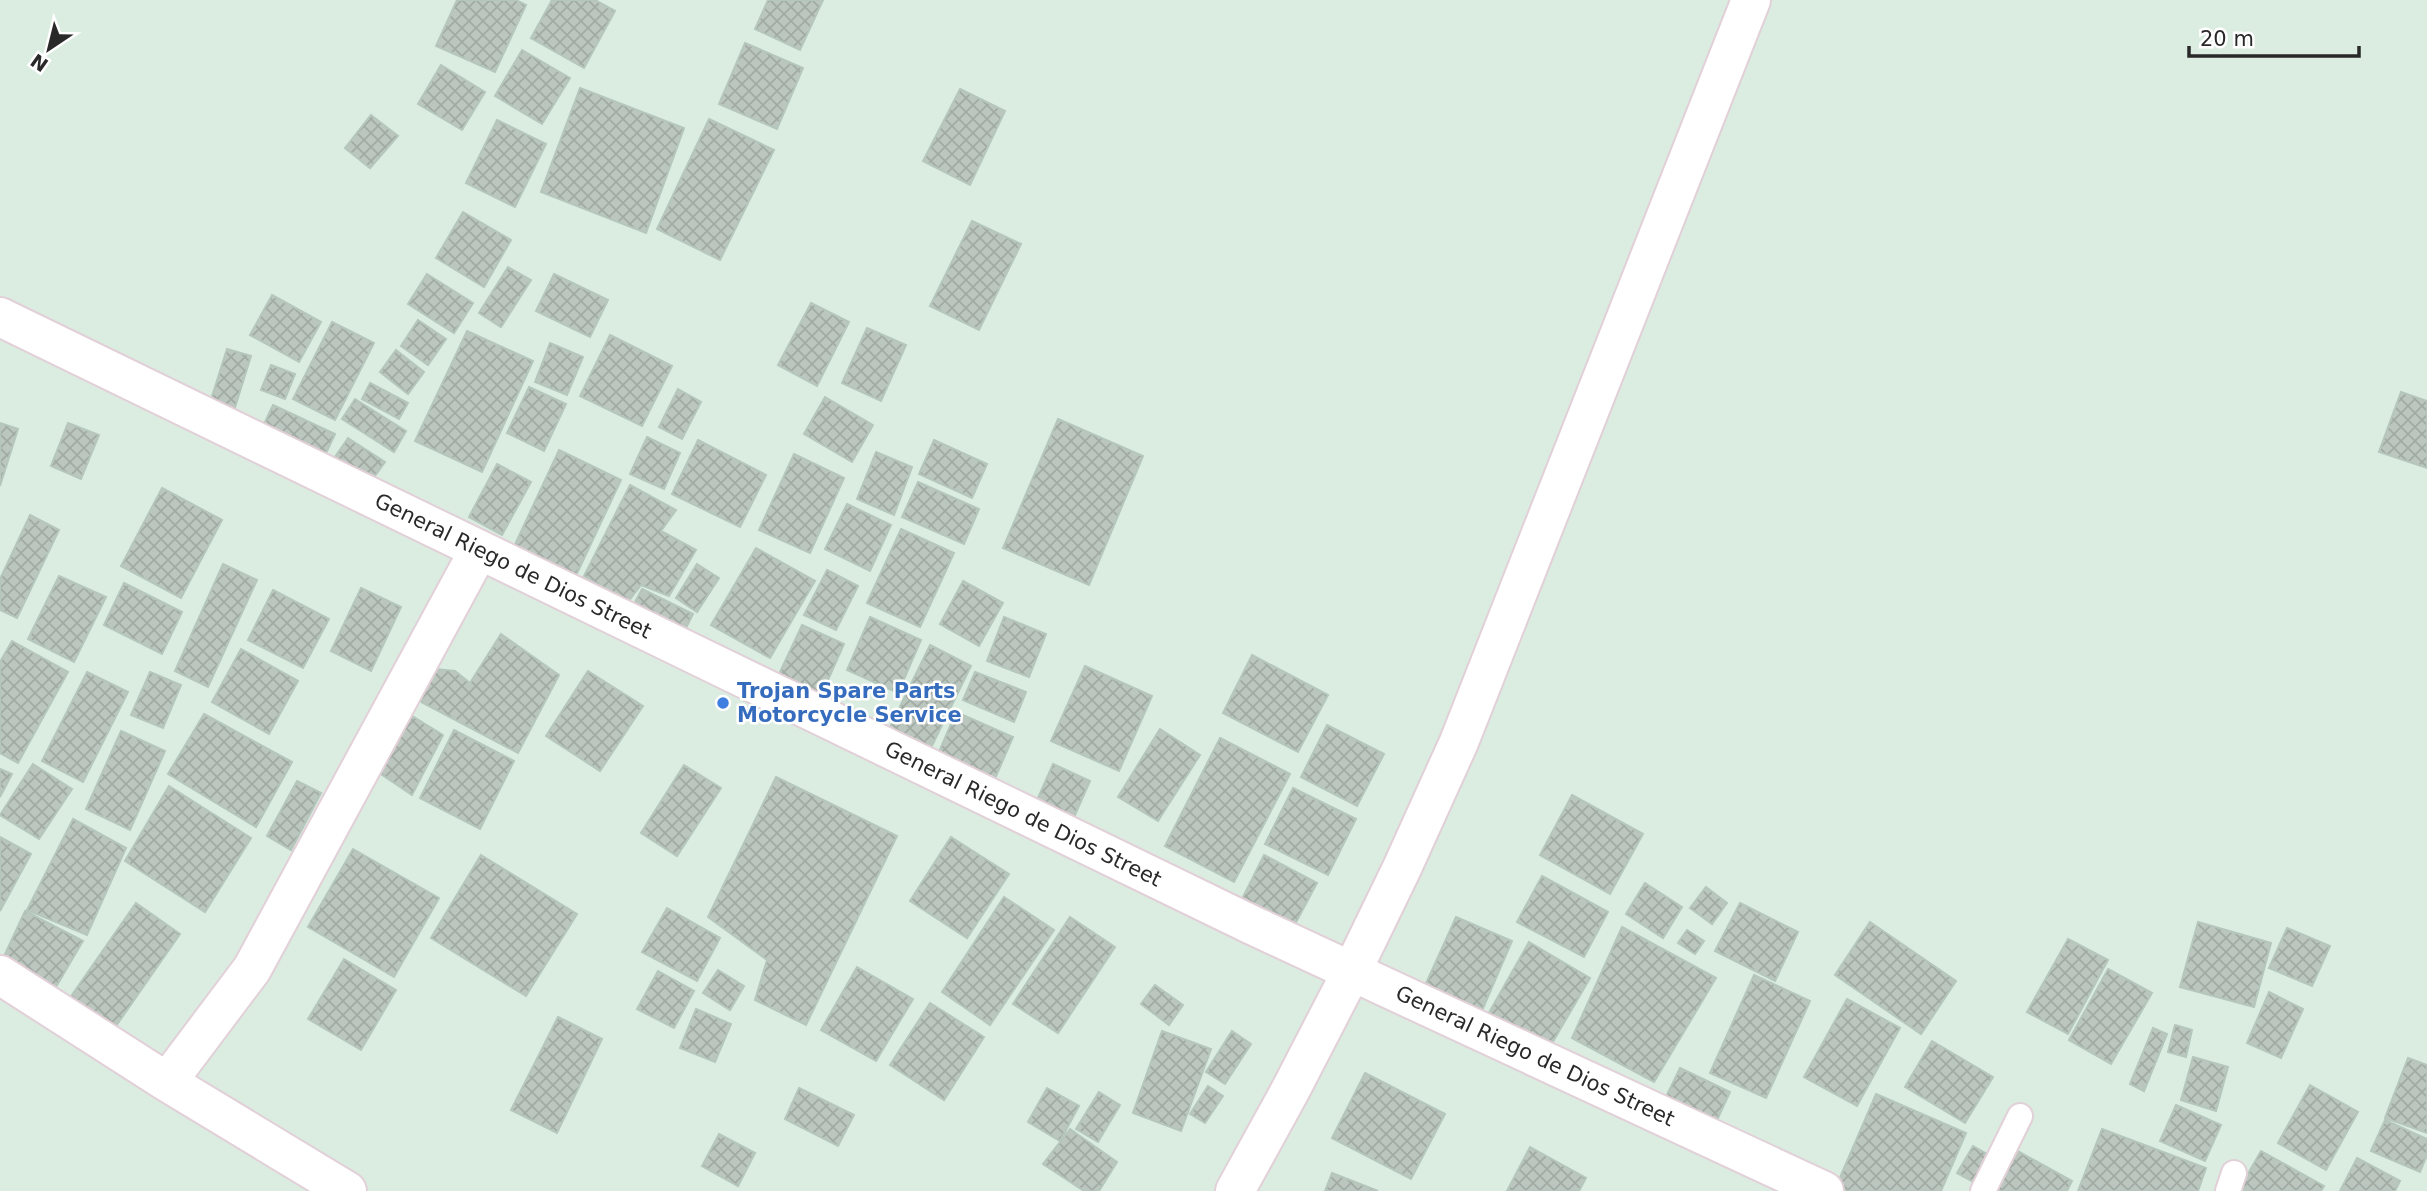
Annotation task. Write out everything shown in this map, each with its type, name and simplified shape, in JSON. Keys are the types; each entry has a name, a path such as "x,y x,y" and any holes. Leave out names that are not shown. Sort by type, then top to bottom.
{"street":[{"path":"1235,1191 1352,971 1460,742 1751,0"},
{"name":"General Riego de Dios Street","path":"0,317 1252,925 1824,1191"},
{"path":"167,1082 252,969 479,550"},
{"path":"0,975 167,1082 347,1191"}],"lane":[{"path":"1983,1191 2020,1116"}],"building":[{"path":"457,0 516,0 526,5 495,72 436,46"},
{"path":"552,0 595,0 615,11 584,68 531,38"},
{"path":"768,0 823,0 800,50 755,29"},
{"path":"745,43 803,68 777,129 719,104"},
{"path":"522,50 570,78 542,124 495,96"},
{"path":"441,65 485,92 462,130 418,104"},
{"path":"580,88 684,128 646,233 541,192"},
{"path":"960,89 1005,111 970,185 923,161"},
{"path":"371,115 398,136 370,168 345,148"},
{"path":"709,119 774,150 720,260 657,229"},
{"path":"497,120 546,144 515,207 466,183"},
{"path":"463,212 511,240 484,287 436,258"},
{"path":"972,221 1021,244 979,330 930,306"},
{"path":"508,267 531,280 501,327 479,313"},
{"path":"427,274 473,303 454,333 408,304"},
{"path":"554,274 608,300 590,337 536,311"},
{"path":"272,295 321,322 299,362 250,335"},
{"path":"811,303 849,322 817,386 778,365"},
{"path":"418,320 446,339 428,365 401,346"},
{"path":"332,322 374,343 335,420 293,399"},
{"path":"867,328 906,345 881,401 842,383"},
{"path":"467,331 533,361 482,472 415,441"},
{"path":"610,335 672,366 642,426 580,396"},
{"path":"550,343 583,357 567,395 535,382"},
{"path":"227,349 251,356 232,417 208,409"},
{"path":"396,350 424,372 408,394 380,372"},
{"path":"271,365 295,374 285,399 261,390"},
{"path":"370,383 408,403 399,419 362,399"},
{"path":"529,387 566,404 544,451 507,433"},
{"path":"678,389 701,402 682,439 659,427"},
{"path":"2401,392 2427,401 2427,468 2379,452"},
{"path":"825,397 873,425 852,462 804,434"},
{"path":"355,399 406,431 394,452 342,419"},
{"path":"273,405 335,434 320,466 258,437"},
{"path":"1058,419 1143,456 1089,585 1003,548"},
{"path":"0,423 18,429 0,486"},
{"path":"68,423 99,435 81,479 51,466"},
{"path":"647,437 680,453 664,489 630,474"},
{"path":"348,438 385,462 364,491 328,467"},
{"path":"698,440 766,475 740,527 672,494"},
{"path":"934,440 987,464 972,498 919,474"},
{"path":"559,450 621,480 573,582 511,553"},
{"path":"876,452 912,467 894,515 857,499"},
{"path":"794,454 844,478 810,553 759,530"},
{"path":"497,464 531,482 502,535 469,517"},
{"path":"918,482 979,509 964,544 902,517"},
{"path":"630,485 676,510 661,531 696,550 669,596 641,585 628,602 584,576"},
{"path":"162,488 222,520 181,598 121,566"},
{"path":"847,504 891,525 870,571 825,549"},
{"path":"30,515 59,530 17,618 0,610 0,579"},
{"path":"901,529 954,553 920,627 867,603"},
{"path":"756,548 815,581 770,658 711,625"},
{"path":"223,564 257,580 208,687 175,671"},
{"path":"697,564 719,578 697,612 676,598"},
{"path":"827,570 858,586 836,630 804,615"},
{"path":"59,576 106,597 74,662 28,639"},
{"path":"963,581 1003,603 979,646 940,624"},
{"path":"124,583 182,612 162,654 104,625"},
{"path":"361,588 401,607 371,671 331,651"},
{"path":"642,589 693,614 679,642 628,615"},
{"path":"273,590 329,619 303,668 248,640"},
{"path":"870,617 921,640 898,693 847,670"},
{"path":"1004,617 1046,634 1029,677 987,661"},
{"path":"802,625 844,644 816,707 773,687"},
{"path":"501,634 559,675 518,753 410,696 425,668 455,671 470,683"},
{"path":"12,641 68,672 18,763 0,753 0,662"},
{"path":"930,645 971,666 928,754 887,733"},
{"path":"241,649 298,681 269,734 212,702"},
{"path":"1252,655 1328,695 1298,752 1223,713"},
{"path":"1085,666 1152,696 1119,771 1051,741"},
{"path":"588,671 643,706 600,771 546,736"},
{"path":"87,672 128,692 83,782 42,761"},
{"path":"150,672 181,685 163,728 131,715"},
{"path":"975,672 1026,692 1014,722 963,700"},
{"path":"401,709 443,735 412,795 372,768"},
{"path":"956,712 1013,737 990,790 933,766"},
{"path":"204,714 292,762 256,827 168,774"},
{"path":"1327,725 1384,754 1357,806 1301,777"},
{"path":"1160,729 1200,755 1158,821 1118,797"},
{"path":"454,730 514,761 480,829 420,798"},
{"path":"121,731 165,751 130,830 86,809"},
{"path":"1220,738 1290,774 1234,882 1165,846"},
{"path":"33,764 72,789 39,839 0,815"},
{"path":"1053,764 1090,781 1071,824 1034,807"},
{"path":"684,765 721,788 677,856 641,833"},
{"path":"0,769 12,774 0,797"},
{"path":"776,777 897,836 806,1025 755,1000 767,960 708,917"},
{"path":"297,781 321,793 291,850 267,836"},
{"path":"169,786 251,838 205,912 125,861"},
{"path":"1293,788 1356,819 1328,875 1265,844"},
{"path":"1572,795 1643,834 1610,894 1540,855"},
{"path":"73,819 126,848 87,935 27,910"},
{"path":"0,837 31,854 0,911"},
{"path":"951,837 1009,874 967,938 910,901"},
{"path":"353,849 439,898 394,977 308,927"},
{"path":"481,855 577,914 526,996 431,938"},
{"path":"1264,855 1317,883 1292,930 1240,903"},
{"path":"1542,876 1608,912 1584,957 1517,922"},
{"path":"1645,883 1682,907 1663,938 1626,914"},
{"path":"1706,887 1727,903 1712,924 1690,908"},
{"path":"1004,897 1054,930 990,1025 942,992"},
{"path":"136,903 180,934 109,1036 65,1005"},
{"path":"1740,903 1798,932 1775,981 1715,951"},
{"path":"667,908 720,938 697,981 642,952"},
{"path":"25,911 83,941 53,992 0,965"},
{"path":"1070,917 1115,947 1058,1033 1013,1004"},
{"path":"1456,917 1512,941 1481,1013 1424,988"},
{"path":"1870,922 1956,981 1921,1034 1835,975"},
{"path":"2198,922 2271,943 2254,1007 2180,987"},
{"path":"1622,927 1716,978 1654,1082 1572,1038"},
{"path":"2287,928 2330,946 2312,986 2269,968"},
{"path":"1687,930 1704,941 1695,954 1678,943"},
{"path":"2068,939 2108,960 2068,1034 2027,1012"},
{"path":"1529,942 1590,978 1547,1052 1486,1018"},
{"path":"344,959 396,990 361,1050 308,1019"},
{"path":"857,967 913,999 876,1061 821,1030"},
{"path":"2108,969 2152,993 2111,1064 2069,1040"},
{"path":"718,970 744,986 730,1010 703,993"},
{"path":"658,971 694,991 674,1028 637,1009"},
{"path":"1754,975 1810,1001 1766,1098 1710,1073"},
{"path":"1155,985 1183,1005 1169,1025 1141,1004"},
{"path":"2269,992 2303,1009 2281,1058 2247,1043"},
{"path":"1847,999 1900,1028 1857,1106 1804,1077"},
{"path":"930,1003 984,1037 944,1100 890,1065"},
{"path":"696,1009 731,1024 715,1062 680,1048"},
{"path":"558,1017 602,1039 557,1133 511,1110"},
{"path":"2175,1025 2192,1030 2186,1057 2168,1052"},
{"path":"2153,1028 2167,1034 2144,1091 2130,1084"},
{"path":"1162,1031 1211,1049 1181,1131 1133,1113"},
{"path":"1232,1031 1251,1044 1225,1084 1206,1072"},
{"path":"1932,1041 1993,1077 1965,1123 1905,1087"},
{"path":"2193,1057 2228,1067 2216,1111 2181,1100"},
{"path":"2408,1058 2427,1065 2427,1133 2385,1118"},
{"path":"1680,1068 1730,1092 1712,1131 1661,1107"},
{"path":"1365,1073 1445,1114 1411,1179 1332,1138"},
{"path":"2310,1085 2358,1112 2326,1170 2278,1143"},
{"path":"1208,1086 1223,1096 1205,1123 1190,1114"},
{"path":"799,1088 854,1115 838,1146 785,1119"},
{"path":"1047,1088 1079,1106 1060,1141 1028,1122"},
{"path":"1099,1092 1120,1105 1098,1142 1076,1129"},
{"path":"1876,1094 1966,1133 1941,1191 1835,1189"},
{"path":"2176,1105 2221,1125 2205,1161 2160,1141"},
{"path":"2385,1120 2427,1139 2427,1155 2420,1172 2371,1151"},
{"path":"1070,1129 1117,1162 1099,1191 1084,1191 1043,1164"},
{"path":"2102,1129 2206,1168 2198,1191 2078,1191"},
{"path":"719,1134 755,1153 738,1186 702,1166"},
{"path":"1973,1146 1994,1158 1979,1185 1957,1173"},
{"path":"1530,1147 1586,1178 1579,1191 1507,1191"},
{"path":"2012,1148 2072,1181 2067,1191 1988,1191"},
{"path":"2261,1151 2324,1186 2321,1191 2238,1191"},
{"path":"2357,1158 2400,1181 2395,1191 2340,1191"},
{"path":"1332,1173 1378,1191 1325,1191"}],"place":[{"name":"Trojan Spare Parts Motorcycle Service","path":"723,703"}]}
